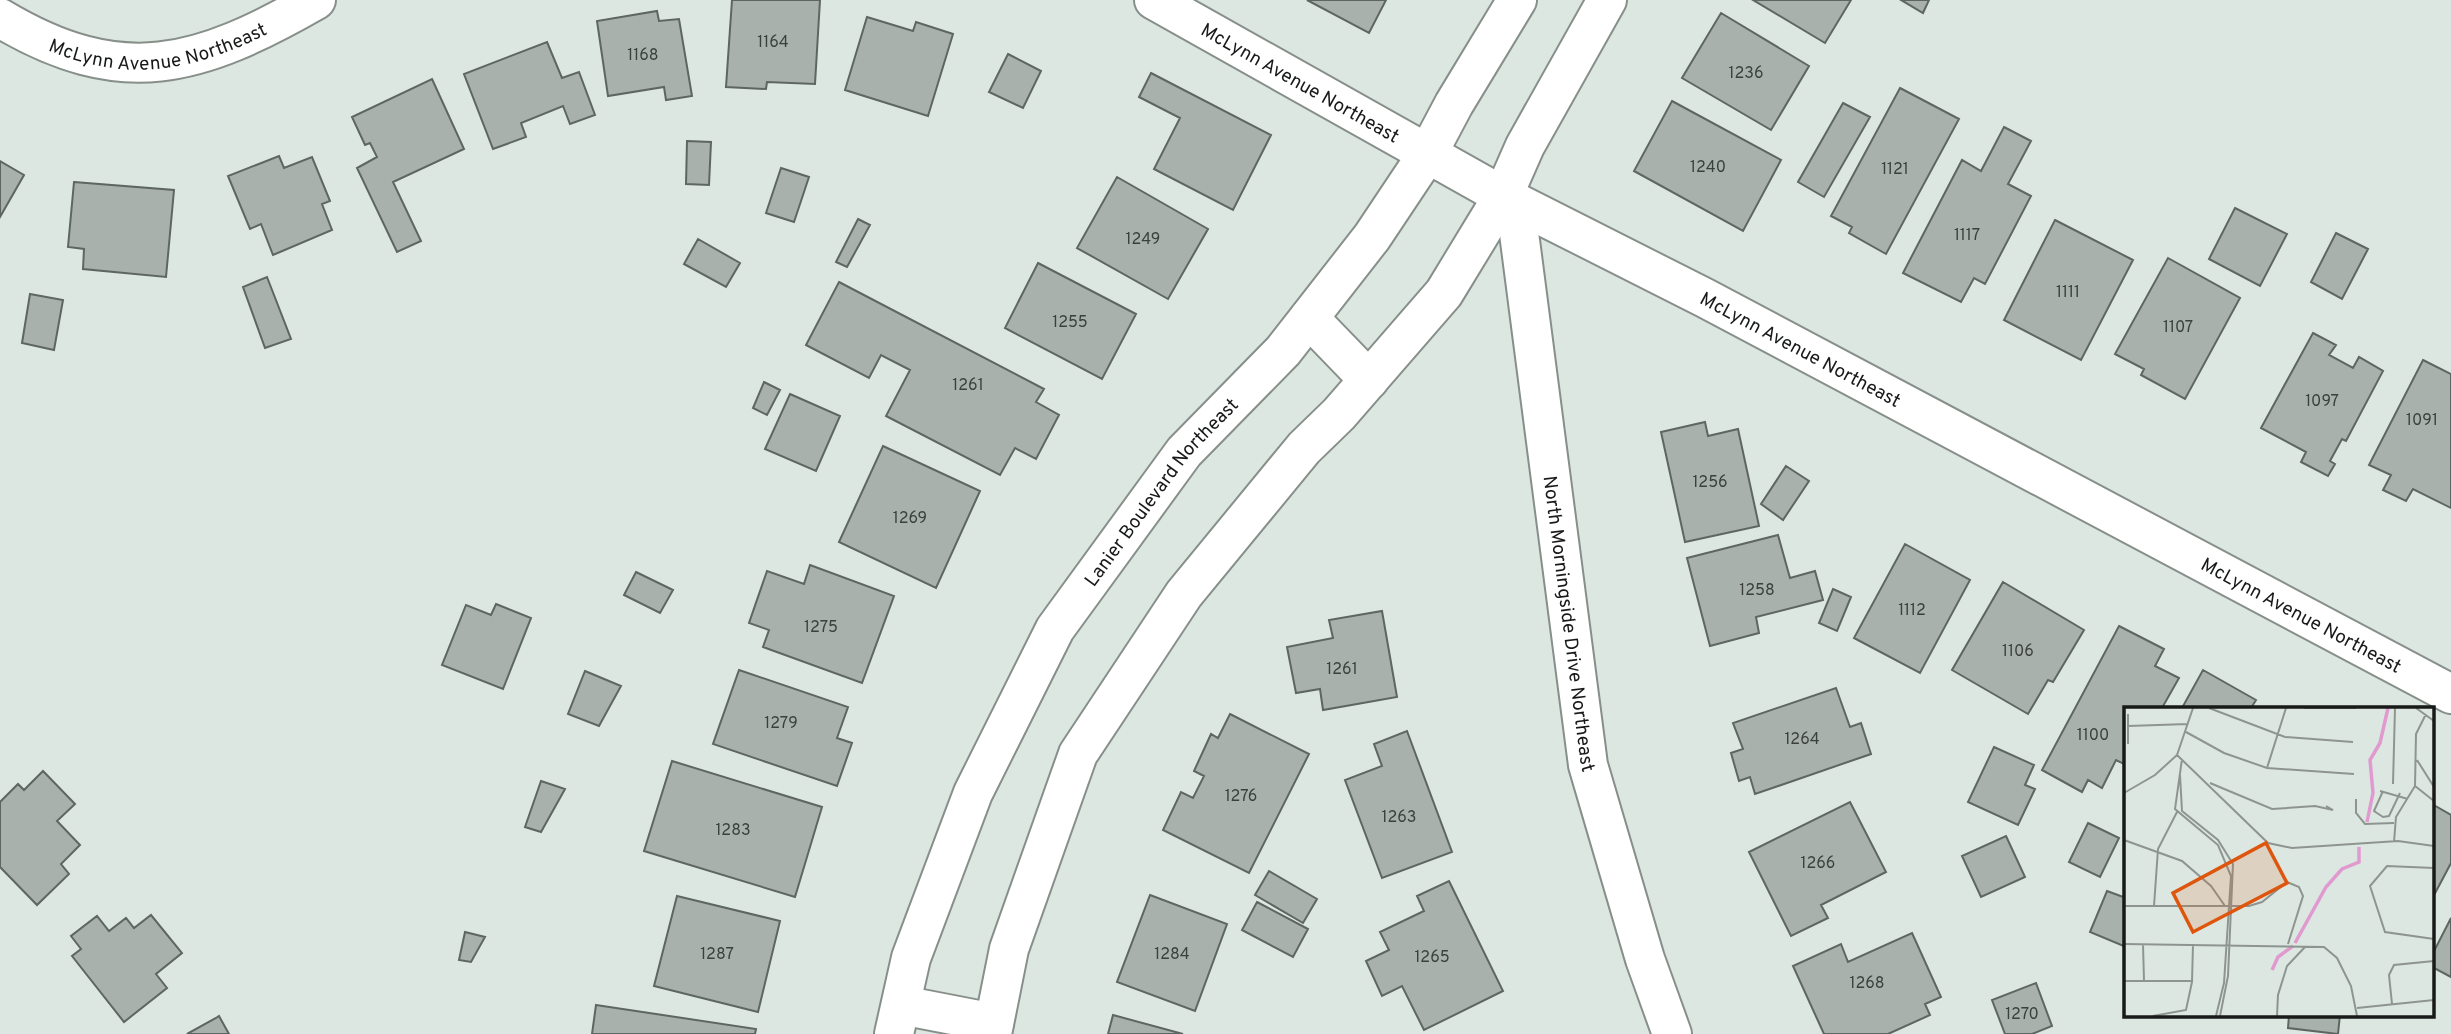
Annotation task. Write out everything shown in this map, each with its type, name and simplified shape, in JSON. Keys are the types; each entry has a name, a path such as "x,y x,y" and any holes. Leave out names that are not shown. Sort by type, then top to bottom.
{"street":[{"name":"McLynn Avenue Northeast","path":"0,18 22,31 89,57 128,64 166,62 210,50 265,29 316,0"},
{"name":"McLynn Avenue Northeast","path":"1154,0 1509,199 1705,298 2451,694"},
{"name":"Lanier Boulevard Northeast","path":"898,1019 911,958 974,793 1055,629 1184,452 1283,351 1372,237 1428,153 1454,104 1517,0"},
{"path":"898,1019 993,1028 1009,948 1078,754 1184,594 1304,448 1369,380 1444,293 1509,199 1525,146 1607,0"},
{"name":"North Morningside Drive Northeast","path":"1509,199 1587,765 1645,958 1672,1034"},
{"path":"1309,318 1369,380"}],"building":[{"path":"732,0 820,0 815,84 767,82 766,89 726,87"},
{"path":"1307,0 1386,0 1369,33"},
{"path":"1753,0 1851,0 1825,43"},
{"path":"1901,0 1929,0 1923,13"},
{"path":"657,11 659,21 679,19 692,96 666,100 664,87 608,96 597,21"},
{"path":"1721,13 1809,66 1771,130 1682,78"},
{"path":"867,17 913,31 916,22 953,34 928,116 845,90"},
{"path":"547,42 562,78 579,72 595,115 570,124 563,106 521,123 526,137 493,149 464,74"},
{"path":"1008,54 1041,71 1023,108 989,92"},
{"path":"1151,73 1271,135 1233,210 1154,169 1180,118 1139,97"},
{"path":"432,79 464,149 393,182 421,241 397,252 357,168 377,157 370,143 365,145 352,117"},
{"path":"1900,88 1959,119 1886,254 1849,233 1852,227 1831,216"},
{"path":"1672,101 1781,160 1743,231 1634,171"},
{"path":"1843,103 1870,117 1824,197 1798,182"},
{"path":"2004,127 2031,141 2008,184 2031,196 1985,284 1974,278 1961,302 1903,273 1962,160 1981,171"},
{"path":"687,141 711,142 709,185 686,184"},
{"path":"279,156 284,168 312,157 330,201 322,204 332,230 273,255 261,224 250,229 228,176"},
{"path":"0,161 24,175 0,217"},
{"path":"781,168 809,177 794,222 766,213"},
{"path":"1117,177 1208,229 1168,299 1077,248"},
{"path":"74,182 174,190 166,277 83,269 84,249 68,247"},
{"path":"2235,208 2287,234 2260,286 2209,259"},
{"path":"858,219 870,225 847,267 836,262"},
{"path":"2055,220 2133,260 2081,360 2004,320"},
{"path":"2336,233 2368,249 2342,299 2311,282"},
{"path":"698,239 740,263 726,287 684,264"},
{"path":"2168,258 2240,298 2185,399 2141,375 2144,369 2115,354"},
{"path":"1038,263 1136,314 1102,379 1005,328"},
{"path":"267,277 291,339 265,348 243,287"},
{"path":"839,282 1044,389 1036,402 1059,415 1036,459 1015,448 1000,475 886,416 910,370 881,355 869,378 806,345"},
{"path":"30,294 63,300 54,350 22,343"},
{"path":"2313,333 2336,345 2329,355 2353,368 2359,357 2383,371 2346,441 2342,439 2330,461 2335,464 2328,476 2301,462 2306,452 2261,428"},
{"path":"2423,360 2451,374 2451,508 2413,489 2406,501 2383,490 2391,475 2369,465"},
{"path":"764,382 780,390 767,415 753,408"},
{"path":"790,394 840,416 816,471 765,449"},
{"path":"1705,422 1708,436 1738,429 1759,526 1685,542 1661,432"},
{"path":"883,446 980,491 936,588 839,542"},
{"path":"1786,466 1809,481 1783,520 1761,504"},
{"path":"1778,535 1790,578 1815,571 1823,600 1756,617 1759,633 1710,646 1687,558"},
{"path":"1905,544 1970,580 1920,673 1854,638"},
{"path":"810,565 894,596 862,683 763,647 769,630 749,623 767,571 804,584"},
{"path":"636,572 673,590 660,613 624,595"},
{"path":"2003,582 2084,630 2053,682 2048,680 2028,714 1952,670"},
{"path":"1833,589 1851,597 1837,631 1819,623"},
{"path":"496,604 531,618 503,689 442,665 466,605 491,615"},
{"path":"1382,611 1397,697 1323,710 1320,689 1296,693 1287,647 1333,638 1329,620"},
{"path":"2119,626 2164,649 2155,666 2179,678 2163,707 2124,707 2124,764 2116,760 2102,788 2088,780 2082,792 2042,770"},
{"path":"739,670 848,707 837,738 852,743 837,786 713,744"},
{"path":"2203,670 2256,700 2252,707 2183,707"},
{"path":"585,671 621,686 599,726 568,714"},
{"path":"1836,688 1850,727 1861,723 1871,754 1755,794 1750,777 1739,781 1731,753 1743,749 1733,723"},
{"path":"1230,714 1309,754 1249,873 1163,830 1181,792 1193,798 1204,776 1194,771 1211,734 1218,738"},
{"path":"1407,731 1452,852 1382,878 1345,780 1382,766 1374,744"},
{"path":"1994,747 2034,765 2025,785 2035,789 2018,825 1968,802"},
{"path":"672,761 822,807 795,897 644,851"},
{"path":"43,771 75,804 57,821 80,845 61,864 69,874 37,905 0,867 0,802 18,784 24,790"},
{"path":"541,781 565,789 541,832 525,827"},
{"path":"1850,802 1886,872 1821,905 1828,918 1791,936 1749,852"},
{"path":"2434,805 2451,815 2451,863 2434,895"},
{"path":"2088,823 2119,838 2100,877 2069,862"},
{"path":"2006,836 2025,877 1981,897 1962,856"},
{"path":"1269,871 1317,899 1303,923 1255,895"},
{"path":"1449,881 1503,991 1424,1030 1402,986 1382,996 1366,961 1389,950 1380,932 1424,911 1417,896"},
{"path":"2107,891 2124,897 2124,946 2090,932"},
{"path":"1150,895 1227,924 1195,1011 1117,982"},
{"path":"677,896 780,921 758,1012 654,986"},
{"path":"1257,902 1308,929 1293,957 1242,930"},
{"path":"151,915 182,953 156,974 167,988 124,1022 72,956 81,949 71,936 97,916 109,931 126,918 134,928"},
{"path":"2451,918 2451,977 2434,968 2434,951"},
{"path":"465,932 485,937 471,962 459,960"},
{"path":"1912,933 1941,997 1925,1004 1930,1015 1888,1034 1824,1034 1793,966 1841,944 1848,962"},
{"path":"2036,983 2052,1026 2032,1034 2005,1034 1992,1000"},
{"path":"596,1005 756,1029 755,1034 592,1034"},
{"path":"1113,1015 1183,1034 1108,1034"},
{"path":"219,1016 229,1034 187,1034 216,1018"},
{"path":"2289,1016 2340,1016 2338,1034 2288,1028"}]}
